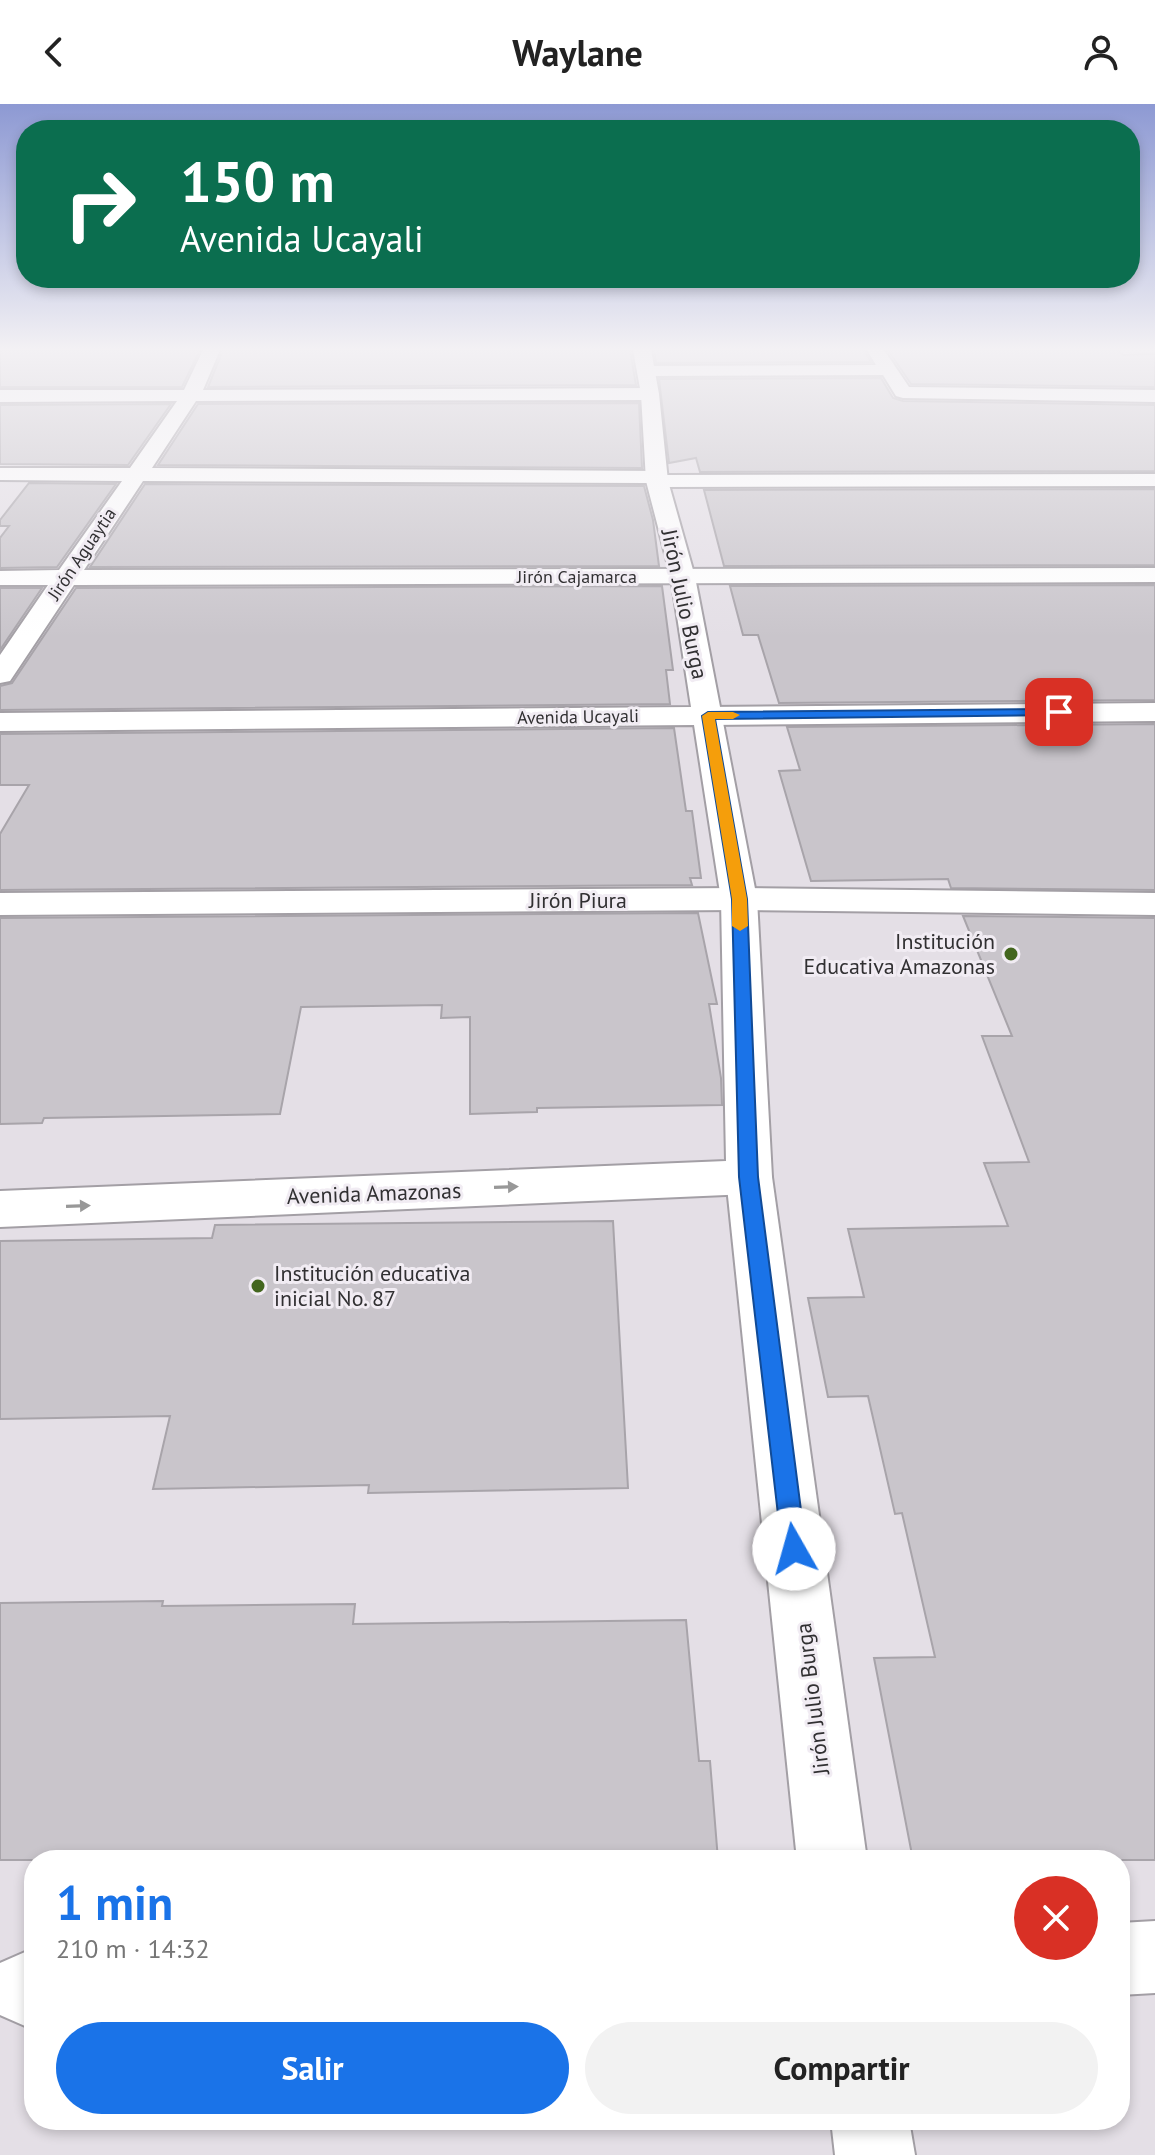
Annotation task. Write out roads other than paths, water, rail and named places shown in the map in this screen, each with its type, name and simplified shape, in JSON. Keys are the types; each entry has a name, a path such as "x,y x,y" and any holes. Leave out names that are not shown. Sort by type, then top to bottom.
{"street":[{"name":"Jirón Aguaytia","path":"0,675 157,446"},
{"name":"Jirón Julio Burga","path":"654,446 658,478 683,577 739,899 749,1177 831,1850"},
{"path":"658,478 1155,470"},
{"path":"0,474 1155,480"},
{"name":"Jirón Cajamarca","path":"0,578 1155,575"},
{"name":"Avenida Ucayali","path":"0,722 1155,712"},
{"name":"Jirón Piura","path":"0,904 739,899 1155,904"},
{"name":"Avenida Amazonas","path":"0,1209 749,1177"},
{"path":"1130,1958 1155,1957"},
{"path":"871,2130 875,2155"}],"place":[{"name":"Institución Educativa Amazonas","path":"1011,954"},
{"name":"Institución educativa inicial No. 87","path":"258,1286"}]}
